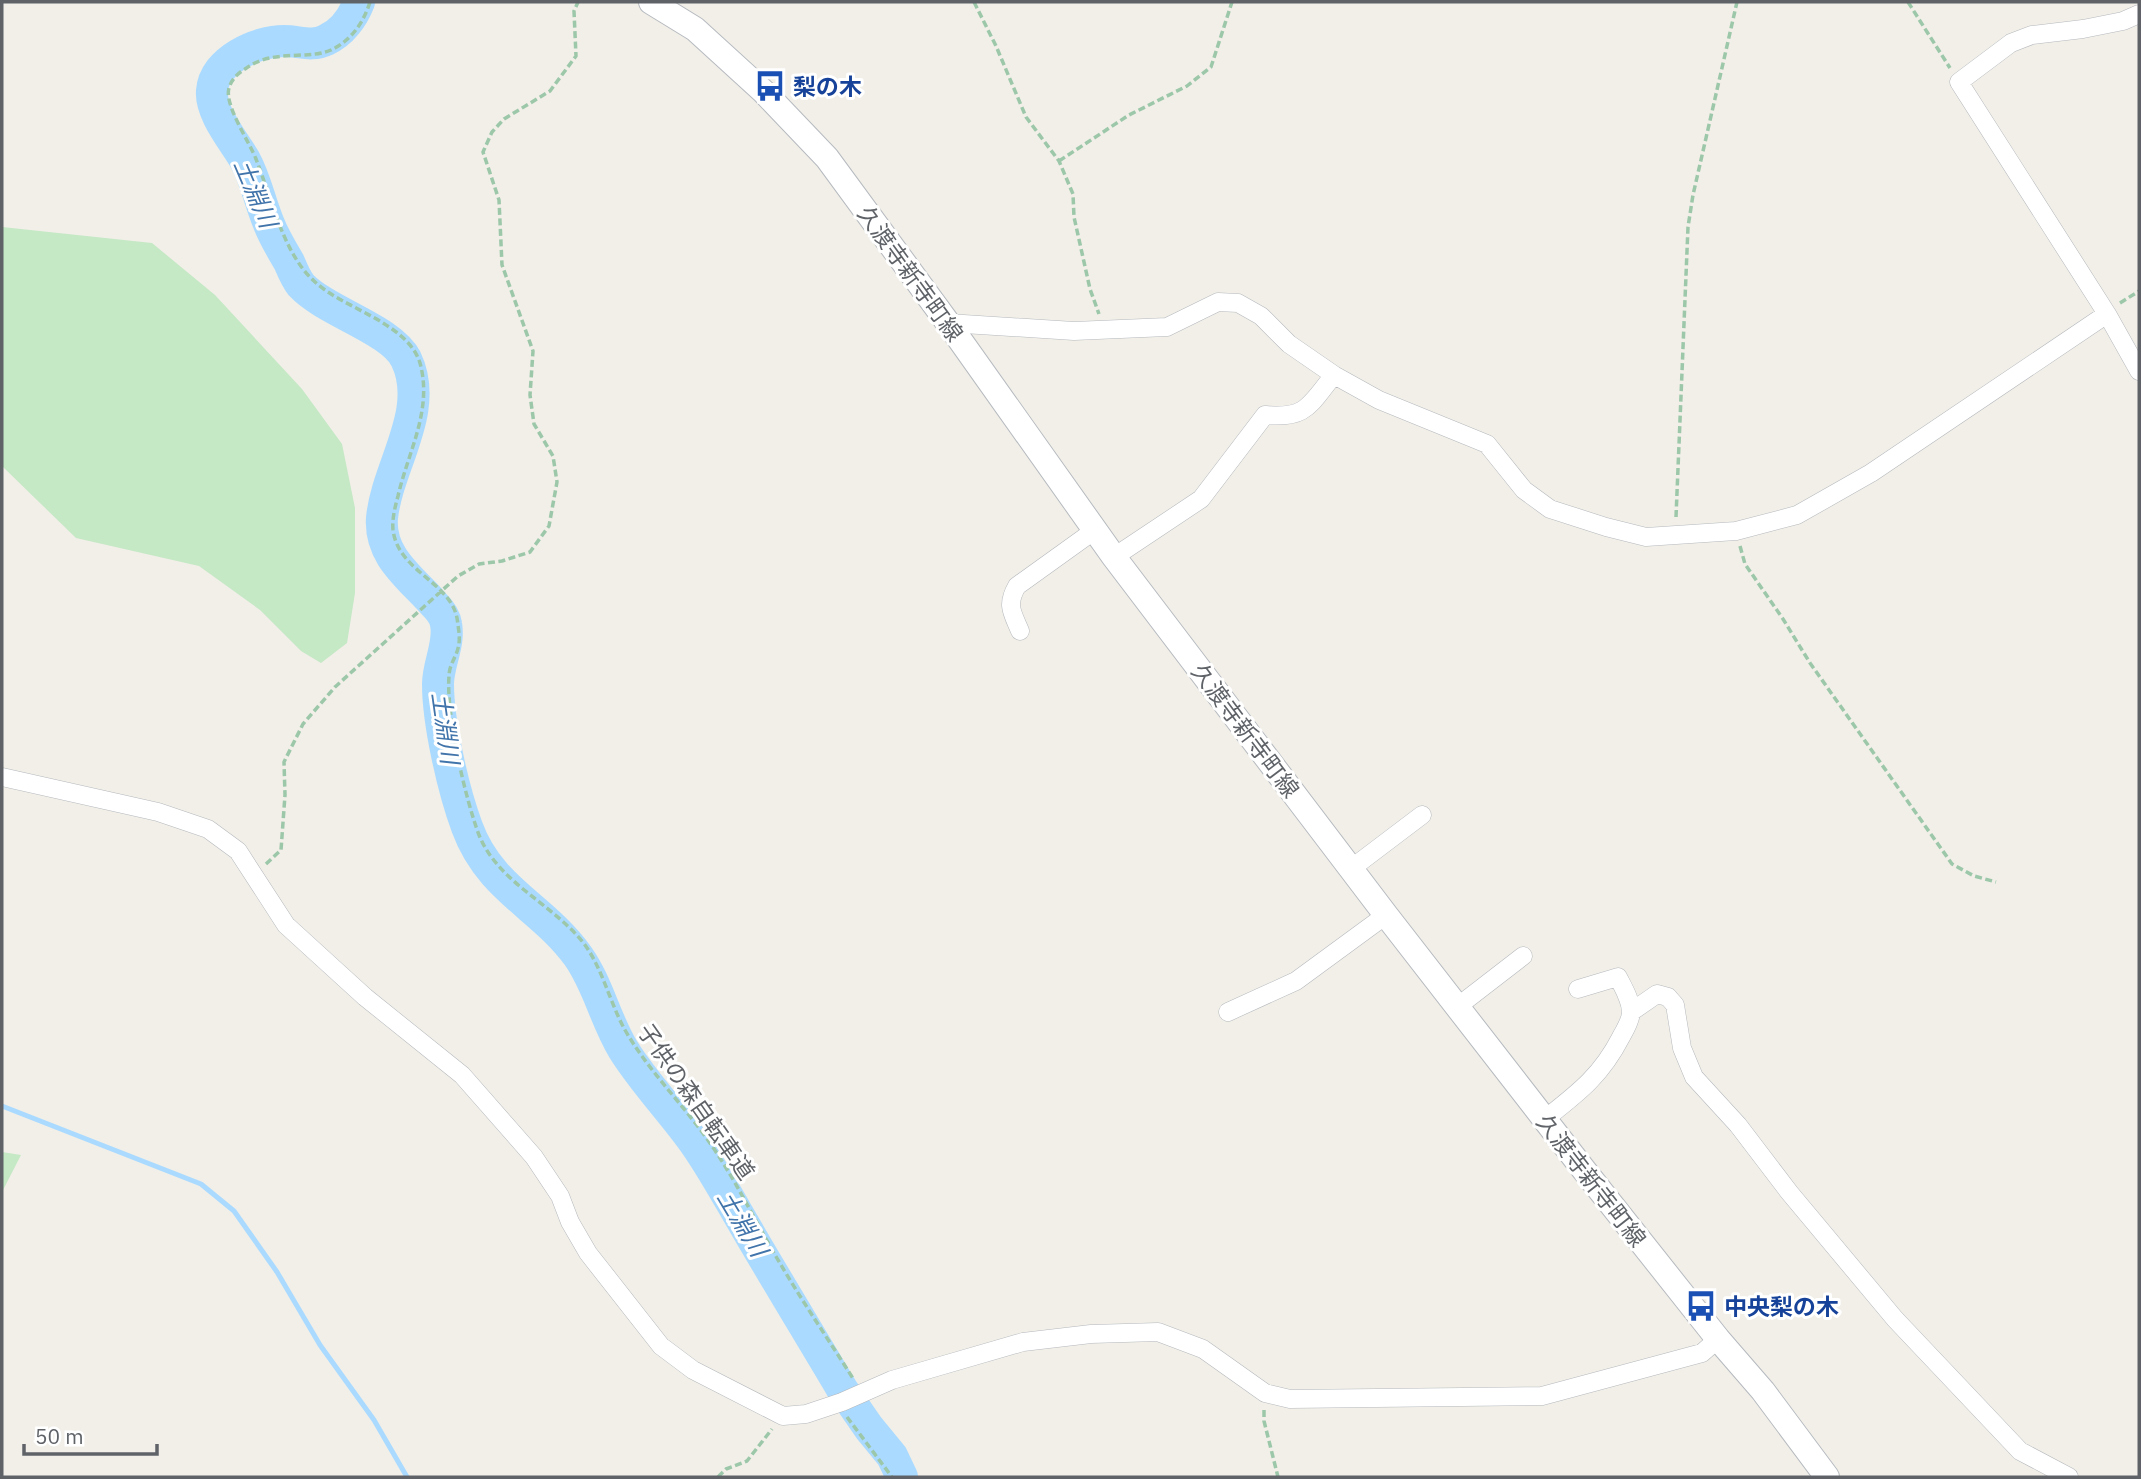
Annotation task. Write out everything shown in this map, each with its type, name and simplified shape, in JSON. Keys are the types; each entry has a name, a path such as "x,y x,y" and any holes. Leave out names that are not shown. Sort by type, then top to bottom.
{"main road":[{"name":"久渡寺新寺町線","path":"651,2 695,29 764,92 827,158 1114,557 1457,1007 1718,1339 1763,1391 1828,1477"}],"street":[{"path":"2139,14 2123,21 2083,29 2032,35 2011,43 1958,82 2107,314 2139,371"},
{"path":"948,323 1074,331 1167,327 1218,302 1238,303 1261,316 1289,345 1334,376 1379,400 1487,444 1524,490 1550,509 1646,537 1736,531 1797,515 1871,473 2107,314"},
{"path":"1114,557 1200,499 1265,415 1286,417 1306,410 1334,376"},
{"path":"1020,631 1010,610 1010,597 1017,586 1095,530"},
{"path":"2,778 158,812 208,829 238,851 286,925 365,997 462,1075 534,1157 561,1196 570,1222 588,1253 661,1346 694,1370 783,1416 806,1414 892,1380 1023,1342 1091,1334 1158,1332 1203,1349 1265,1394 1290,1399 1542,1396 1702,1353 1718,1339"},
{"path":"1352,868 1422,815"},
{"path":"1228,1012 1296,981 1386,915"},
{"path":"1457,1007 1522,956"},
{"path":"1578,989 1618,977 1631,1012"},
{"path":"1545,1119 1591,1083 1611,1057 1631,1012 1657,994 1668,997 1675,1005 1682,1048 1694,1077 1738,1125 1789,1192 1886,1308 2020,1451 2069,1477"}],"path":[{"name":"子供の森自転車道","path":"370,2 355,33 334,50 277,56 252,63 236,75 228,89 229,103 254,155 288,243 304,272 337,298 398,333 411,345 419,362 423,408 401,480 394,510 393,530 397,544 411,565 449,600 456,613 460,643 449,669 449,691 457,748 478,833 488,853 526,892 584,944 625,1029 646,1061 709,1141 736,1183 892,1477"},
{"path":"254,874 281,850 285,795 284,762 303,724 335,687 458,576 478,564 502,561 530,552 550,526 557,482 553,456 534,424 530,395 533,351 502,265 499,200 483,152 492,132 504,119 550,91 576,56 574,11 578,2"},
{"path":"974,2 1026,117 1059,161 1073,194 1076,229 1090,289 1103,328"},
{"path":"1059,161 1129,115 1187,86 1211,67 1232,2"},
{"path":"1676,533 1689,227 1693,195 1737,2"},
{"path":"1908,2 1958,82"},
{"path":"2107,314 2139,291"},
{"path":"1736,531 1745,564 1810,663 1952,863 1974,876 1996,882"},
{"path":"1265,1394 1264,1421 1278,1477"},
{"path":"718,1477 726,1469 747,1461 783,1416"}],"green space":[{"path":"2,227 152,243 215,295 302,389 342,444 355,508 355,593 347,643 321,663 301,651 260,610 199,566 76,538 2,466"},
{"path":"2,1152 21,1155 2,1192"}],"waterway":[{"name":"土淵川","path":"359,2 346,24 326,40 311,43 273,42 239,54 220,70 212,91 212,100 229,136 249,168 271,229 299,283 326,304 387,339 406,359 414,398 411,418 385,498 382,531 391,555 443,615 445,621 447,632 438,684 439,700 447,756 467,827 489,867 549,924 578,956 591,978 623,1049 703,1155 842,1389 892,1456 902,1477"},
{"path":"2,1106 201,1184 234,1211 277,1272 320,1345 374,1420 407,1477"}],"place":[{"name":"梨の木","path":"770,86"},
{"name":"中央梨の木","path":"1701,1306"}]}
